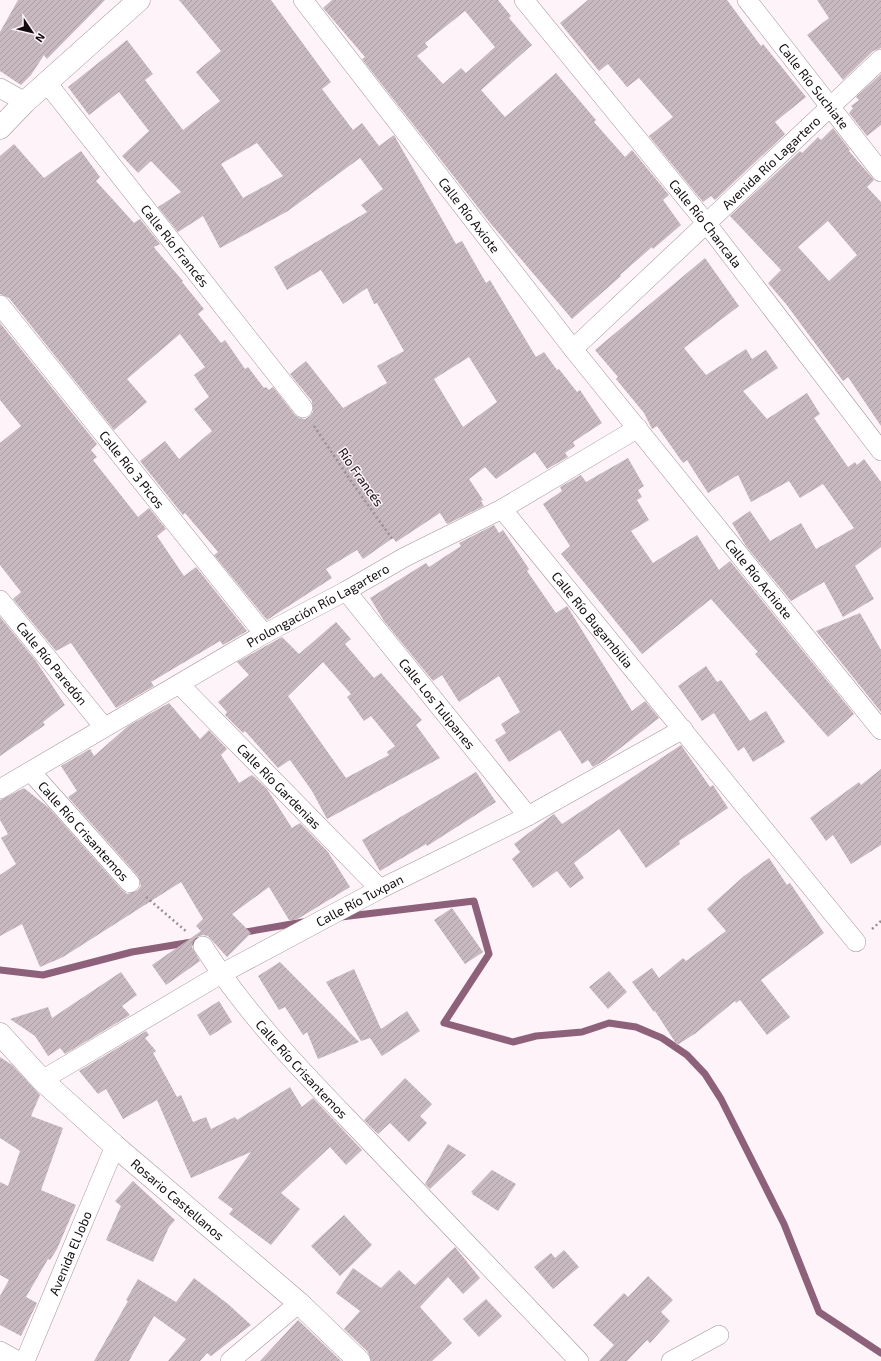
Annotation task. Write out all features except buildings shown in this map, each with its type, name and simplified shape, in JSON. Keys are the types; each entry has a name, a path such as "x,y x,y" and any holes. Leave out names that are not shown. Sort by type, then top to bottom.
{"street":[{"path":"0,128 25,102 139,0"},
{"name":"Calle Río Axiote","path":"303,0 573,349 638,428"},
{"name":"Calle Río Chancala","path":"524,0 707,224 881,451"},
{"name":"Calle Río Suchiate","path":"747,0 829,108 881,172"},
{"name":"Avenida Río Lagartero","path":"573,349 881,59"},
{"name":"Calle Río Francés","path":"47,83 303,408"},
{"path":"0,88 25,102"},
{"name":"Calle Río 3 Picos","path":"0,304 264,634"},
{"name":"Prolongación Río Lagartero","path":"0,789 264,634 346,591 405,557 502,509 638,428"},
{"name":"Calle Río Achiote","path":"638,428 881,730"},
{"name":"Calle Río Bugambilia","path":"502,509 856,942"},
{"name":"Calle Los Tulipanes","path":"346,591 528,816"},
{"name":"Calle Río Paredón","path":"0,600 104,727"},
{"name":"Calle Río Gardenias","path":"179,684 380,889"},
{"name":"Calle Río Tuxpan","path":"42,1080 221,974 380,889 528,816 683,729"},
{"name":"Calle Río Crisantemos","path":"31,772 130,883"},
{"name":"Calle Río Crisantemos","path":"203,946 221,974 262,1026 340,1111 579,1361"},
{"name":"Rosario Castellanos","path":"0,1034 42,1080 115,1146 299,1303 359,1361"},
{"name":"Avenida El Jobo","path":"25,1361 115,1146"},
{"path":"230,1361 299,1303"},
{"path":"671,1361 719,1335"},
{"path":"0,1352 18,1361"}],"path":[{"name":"Río Francés","path":"303,408 353,484 405,557"},
{"name":"Calle Río Crisantemos","path":"130,883 203,946"}],"waterway":[{"path":"341,917 474,901 489,954 444,1023 513,1042 536,1036 582,1032 609,1023 636,1027 662,1038 687,1055 705,1074 721,1099 784,1224 819,1312 881,1353"},
{"path":"240,933 303,922"},
{"path":"0,970 43,975 132,952 204,940"}]}
